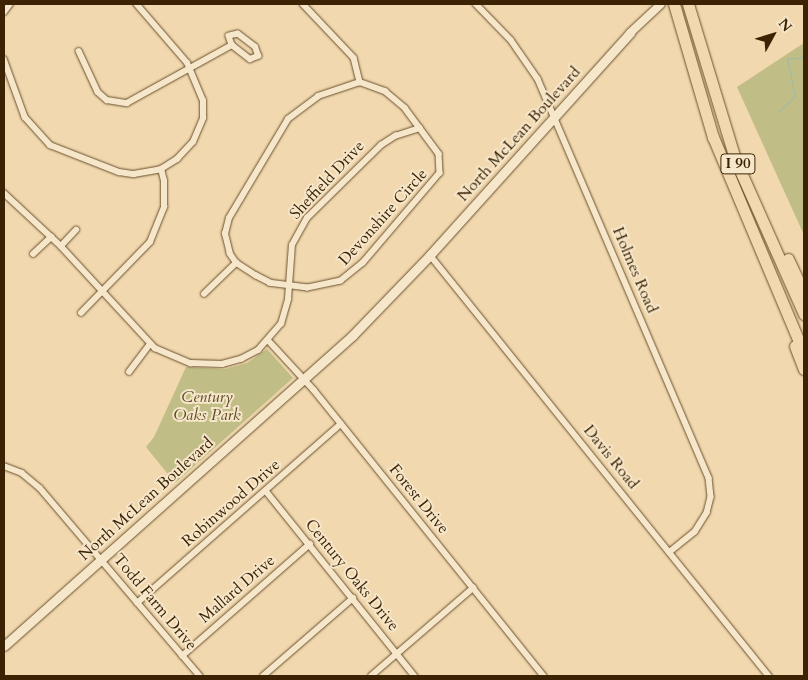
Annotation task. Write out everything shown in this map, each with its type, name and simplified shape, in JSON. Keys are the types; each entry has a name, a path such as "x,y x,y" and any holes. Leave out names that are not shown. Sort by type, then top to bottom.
{"highway":[{"name":"I 90","path":"689,6 706,71 742,175 804,314"},
{"name":"I 90","path":"675,9 713,137 754,239 804,353"},
{"path":"742,175 781,244 804,294"},
{"path":"754,239 804,369"}],"main road":[{"name":"North McLean Boulevard","path":"4,646 353,335 430,255 630,33"}],"street":[{"path":"4,12 10,4"},
{"path":"4,59 25,117 50,145 119,172 134,174 161,169 188,148 203,118 202,96 190,69 136,4"},
{"path":"204,294 236,263 226,243 229,218 282,126 318,96 360,82 354,58 303,4"},
{"name":"Holmes Road","path":"476,4 528,64 555,116 709,478 711,497 707,514 695,532 670,552"},
{"path":"630,33 661,4"},
{"path":"235,33 255,48 258,56 250,59 232,44 229,36 235,33"},
{"path":"79,51 92,85 107,100 117,103 137,100 232,44"},
{"name":"Devonshire Circle","path":"236,263 263,280 289,287 320,288 348,277 435,182 442,162 420,128 393,96 360,82"},
{"name":"Sheffield Drive","path":"4,193 61,246 150,344 182,360 217,365 241,359 269,341 283,319 289,287 292,245 307,218 331,197 377,148 395,136 420,128"},
{"path":"81,313 142,254 157,230 164,202 161,169"},
{"path":"61,246 76,230"},
{"path":"33,254 51,237"},
{"name":"Davis Road","path":"430,255 769,676"},
{"name":"Forest Drive","path":"269,341 341,424 544,676"},
{"path":"129,372 150,344"},
{"name":"Robinwood Drive","path":"138,603 341,424"},
{"name":"Todd Farm Drive","path":"4,466 31,479 200,676"},
{"name":"Century Oaks Drive","path":"266,491 415,676"},
{"name":"Mallard Drive","path":"182,656 310,544"},
{"path":"371,676 473,588"},
{"path":"262,676 353,598"}],"green space":[{"path":"804,43 804,235 737,87"},
{"name":"Century Oaks Park","path":"267,349 293,378 175,483 146,447 154,437 186,367 225,369 247,363"}],"waterway":[{"path":"778,112 795,96 787,59 804,57"}]}
